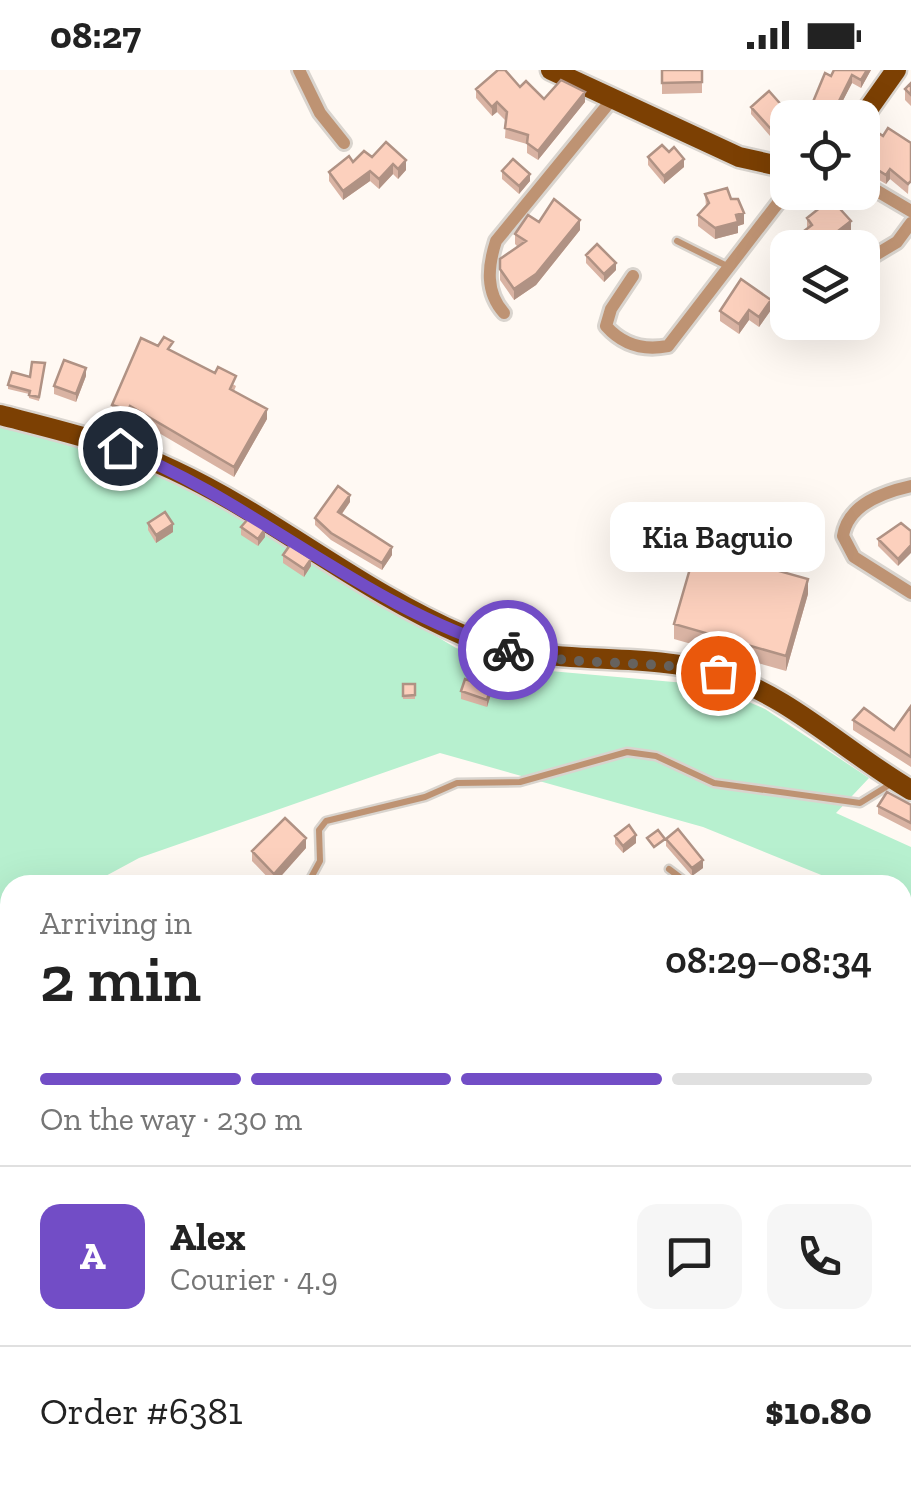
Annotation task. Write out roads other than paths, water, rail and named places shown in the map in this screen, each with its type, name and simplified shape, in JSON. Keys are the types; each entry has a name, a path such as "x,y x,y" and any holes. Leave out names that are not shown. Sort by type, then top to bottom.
{"main road":[{"path":"551,70 738,158 770,164"},
{"path":"875,100 896,70"},
{"path":"0,416 120,448 174,470 375,591 492,646 545,657 670,664 743,683 779,702 903,785"}],"street":[{"path":"299,70 320,113 344,142"},
{"path":"504,313 497,305 488,269 496,241 614,97"},
{"path":"880,193 911,211"},
{"path":"633,276 610,309 606,326 617,338 656,348 676,339 773,210"},
{"path":"880,252 897,242 911,223"},
{"path":"911,486 888,492 855,511 843,536 854,557 911,593"}],"lane":[{"path":"677,241 729,268"},
{"path":"312,875 320,861 319,830 326,820 426,797 457,783 520,782 612,754 656,756 714,783 860,803 903,785"},
{"path":"669,870 676,875"}],"place":[{"name":"Kia Baguio","path":"718,673"}]}
